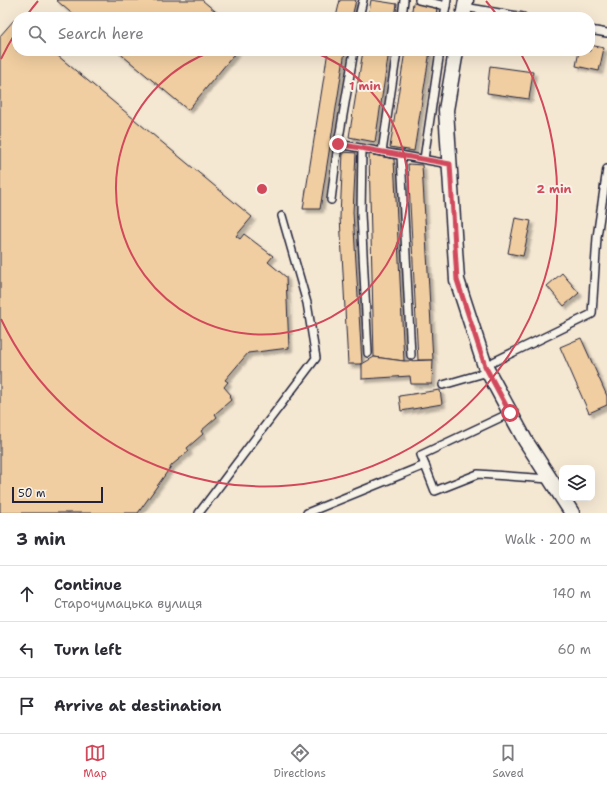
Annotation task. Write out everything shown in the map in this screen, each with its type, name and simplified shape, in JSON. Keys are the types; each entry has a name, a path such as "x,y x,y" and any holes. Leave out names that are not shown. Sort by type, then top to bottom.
{"street":[{"path":"455,56 446,110 457,280 486,369 525,440 572,513"}],"lane":[{"path":"360,12 363,0"},
{"path":"403,12 404,0"},
{"path":"419,0 447,3"},
{"path":"464,8 490,12"},
{"path":"595,31 607,33"},
{"path":"331,200 338,144 353,56"},
{"path":"382,152 396,56"},
{"path":"424,159 439,56"},
{"path":"338,144 450,164"},
{"path":"362,149 361,214 368,353"},
{"path":"401,155 411,354"},
{"path":"443,386 486,369 592,314 597,237 607,169"},
{"path":"199,513 316,358 307,303 282,216"},
{"path":"510,413 421,455 435,491 478,474 549,478"},
{"path":"307,513 425,465"}],"building":[{"path":"56,0 202,0 216,12 70,12"},
{"path":"340,0 356,0 353,12 337,12"},
{"path":"371,0 397,4 396,12 369,12"},
{"path":"413,3 437,7 436,12 412,12"},
{"path":"12,22 12,56 58,56 252,217 236,236 240,239 244,234 273,256 268,262 286,277 289,348 248,353 225,380 228,382 224,387 231,395 229,397 231,400 215,414 217,417 201,431 203,434 187,448 189,451 172,465 138,513 0,513 0,36"},
{"path":"595,46 604,48 599,71 576,66 578,56 595,56"},
{"path":"123,56 233,56 188,110"},
{"path":"327,56 344,56 320,209 303,209"},
{"path":"362,56 388,56 375,142 349,137"},
{"path":"404,56 429,56 414,151 390,147"},
{"path":"490,66 533,72 529,99 487,93"},
{"path":"343,152 356,153 353,212 362,364 348,364 340,217"},
{"path":"369,154 394,159 404,361 374,357"},
{"path":"408,164 422,165 433,360 418,360"},
{"path":"515,218 531,221 523,256 508,253"},
{"path":"562,273 579,293 564,306 547,286"},
{"path":"581,338 607,396 607,405 589,413 560,347"},
{"path":"374,357 404,361 433,360 432,384 411,384 410,376 362,379 362,364"},
{"path":"440,390 442,404 401,411 399,396"}],"route":[{"path":"338,144 450,164 457,280 485,366 510,413"}]}
